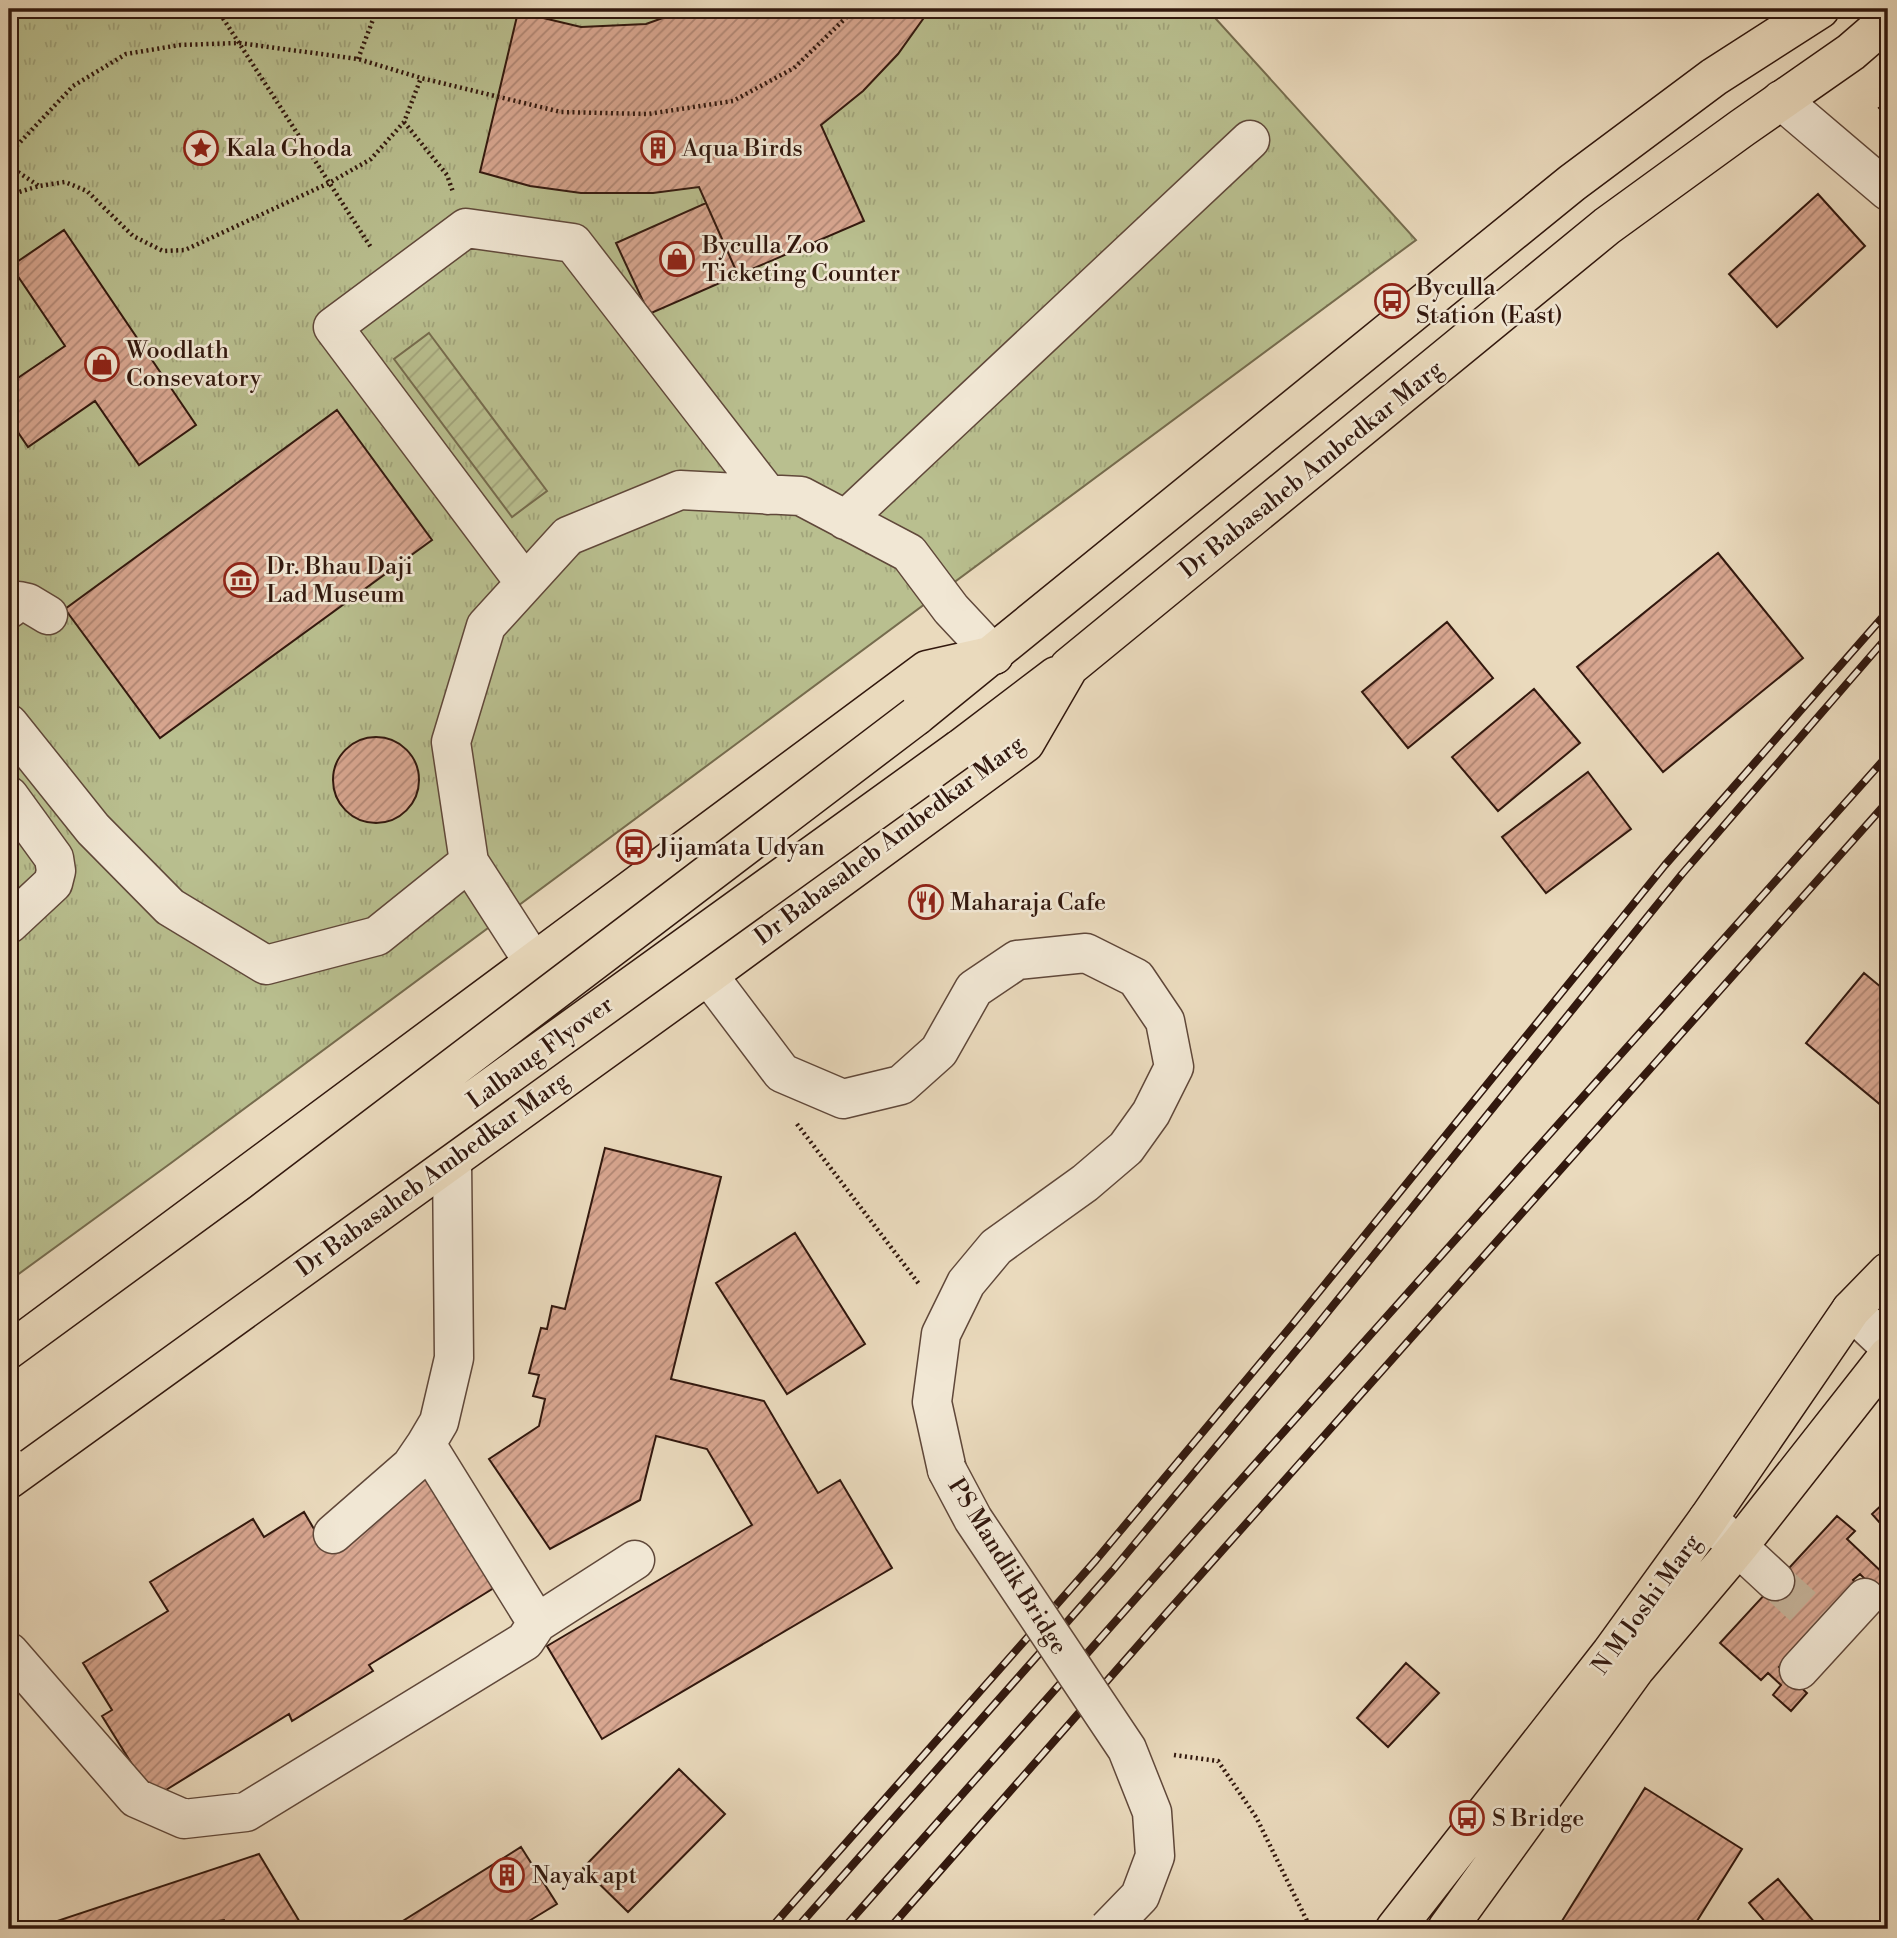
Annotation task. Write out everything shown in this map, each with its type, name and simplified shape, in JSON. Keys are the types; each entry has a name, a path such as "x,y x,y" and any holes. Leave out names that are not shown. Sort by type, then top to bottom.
{"main road":[{"name":"Lalbaug Flyover","path":"9,1398 262,1213 916,716 1572,183 1714,77 1820,9"},
{"name":"Dr Babasaheb Ambedkar Marg","path":"9,1479 453,1160 1025,743 1069,667 1607,226 1851,52 1888,20"},
{"path":"9,1352 927,670 994,655"},
{"name":"Lalbaug Flyover","path":"9,1435 960,749 1069,667"},
{"name":"N M Joshi Marg","path":"1395,1929 1611,1653 1708,1519 1851,1310 1888,1272"},
{"name":"N M Joshi Marg","path":"1447,1929 1635,1669 1738,1547 1888,1356"}],"street":[{"path":"1781,100 1888,191"},
{"path":"845,520 1250,140"},
{"path":"525,583 333,327 466,228 573,243 768,495"},
{"path":"534,963 468,862 451,741 486,626 568,536 680,490 801,496 909,553 951,609 994,655"},
{"path":"9,609 19,601 28,603 48,615"},
{"path":"9,724 93,829 170,907 266,964 377,936 468,862"},
{"path":"9,796 54,858 56,871 53,883 9,924"},
{"name":"PS Mandlik Bridge","path":"708,975 782,1073 843,1099 901,1085 939,1051 974,989 1017,960 1086,953 1136,978 1165,1021 1174,1067 1151,1113 1126,1148 1085,1182 996,1247 966,1283 941,1334 932,1402 947,1470 973,1519 1127,1749 1152,1812 1155,1856 1140,1896 1108,1929"},
{"path":"334,1534 411,1466 439,1422 454,1358 453,1160"},
{"path":"1851,1310 1888,1345"},
{"path":"426,1444 537,1623"},
{"path":"1708,1519 1775,1581"},
{"path":"9,1652 136,1798 184,1819 246,1812 525,1641 537,1623 635,1560"},
{"path":"1799,1670 1827,1629 1866,1598"}],"path":[{"path":"217,9 394,282"},
{"path":"358,59 377,9"},
{"path":"9,154 73,86 127,54 180,45 239,43 358,59 421,78 561,112 648,114 733,102 794,68 855,9"},
{"path":"9,195 65,182 87,191 133,236 163,251 185,250 329,183 372,159 404,122 421,78"},
{"path":"404,122 447,175 466,228"},
{"path":"9,166 39,186"},
{"path":"813,1086 797,1124 948,1320"},
{"path":"1127,1749 1218,1761 1256,1817 1311,1929"}],"green space":[{"path":"9,9 1207,9 1416,240 9,1281"},
{"path":"429,333 547,491 512,517 394,359"}],"building":[{"name":"Aqua Birds","path":"688,9 924,9 928,12 898,54 863,91 821,125 864,221 738,275 699,187 653,193 581,193 530,186 480,172 518,12 581,27 646,24"},
{"path":"1888,102 1888,118 1879,108"},
{"path":"1818,194 1865,246 1777,327 1729,274"},
{"name":"Byculla Zoo Ticketing Counter","path":"706,203 738,275 649,314 616,243"},
{"path":"64,230 196,425 139,465 95,401 28,447 9,419 9,384 65,346 11,266"},
{"name":"Dr. Bhau Daji Lad Museum","path":"337,410 432,540 160,738 65,609"},
{"path":"1718,553 1803,658 1663,772 1577,667"},
{"path":"1447,622 1493,678 1408,748 1362,692"},
{"path":"1534,689 1580,743 1498,811 1452,757"},
{"path":"376,737 400,744 412,756 419,780 412,804 400,816 376,823 352,816 340,804 333,780 340,756 352,744"},
{"path":"1588,772 1631,829 1546,893 1502,837"},
{"path":"1864,973 1888,993 1888,1111 1806,1043"},
{"path":"605,1148 721,1177 671,1379 764,1401 818,1493 840,1480 892,1568 602,1739 547,1646 752,1525 707,1449 656,1436 640,1500 550,1549 489,1459 539,1426 545,1399 533,1396 539,1375 529,1373 541,1328 547,1329 552,1306 565,1309"},
{"path":"795,1233 865,1344 787,1394 716,1283"},
{"path":"431,1468 502,1583 369,1665 373,1671 292,1721 289,1714 153,1798 102,1716 112,1710 83,1663 168,1611 150,1582 253,1519 264,1537 304,1512 324,1546"},
{"path":"1888,1499 1888,1532 1872,1514"},
{"path":"1837,1516 1855,1531 1847,1539 1888,1578 1888,1612 1870,1595 1872,1586 1860,1574 1853,1580 1856,1584 1779,1667 1807,1693 1791,1711 1773,1695 1781,1685 1768,1673 1761,1680 1720,1643"},
{"path":"1406,1663 1439,1693 1388,1747 1357,1718"},
{"path":"679,1769 725,1814 628,1912 583,1868"},
{"path":"1645,1788 1742,1849 1692,1929 1557,1929"},
{"name":"Nayak apt","path":"521,1847 557,1904 529,1921 534,1929 390,1929"},
{"path":"259,1854 304,1929 229,1929 224,1920 163,1929 54,1929 51,1923"},
{"path":"1778,1879 1820,1929 1771,1929 1749,1903"}],"tunnel":[{"path":"1775,1581 1822,1624"}],"railway":[{"path":"770,1929 1096,1560 1292,1325 1665,865 1888,611"},
{"path":"796,1929 1113,1570 1310,1334 1682,874 1888,636"},
{"path":"843,1929 1888,755"},
{"path":"889,1929 1888,801"}],"place":[{"name":"Kala Ghoda","path":"201,148"},
{"name":"Aqua Birds","path":"658,148"},
{"name":"Byculla Zoo Ticketing Counter","path":"677,259"},
{"name":"Byculla Station (East)","path":"1392,301"},
{"name":"Woodlath Consevatory","path":"102,364"},
{"name":"Dr. Bhau Daji Lad Museum","path":"241,580"},
{"name":"Jijamata Udyan","path":"634,847"},
{"name":"Maharaja Cafe","path":"926,902"},
{"name":"S Bridge","path":"1467,1818"},
{"name":"Nayak apt","path":"507,1875"}]}
